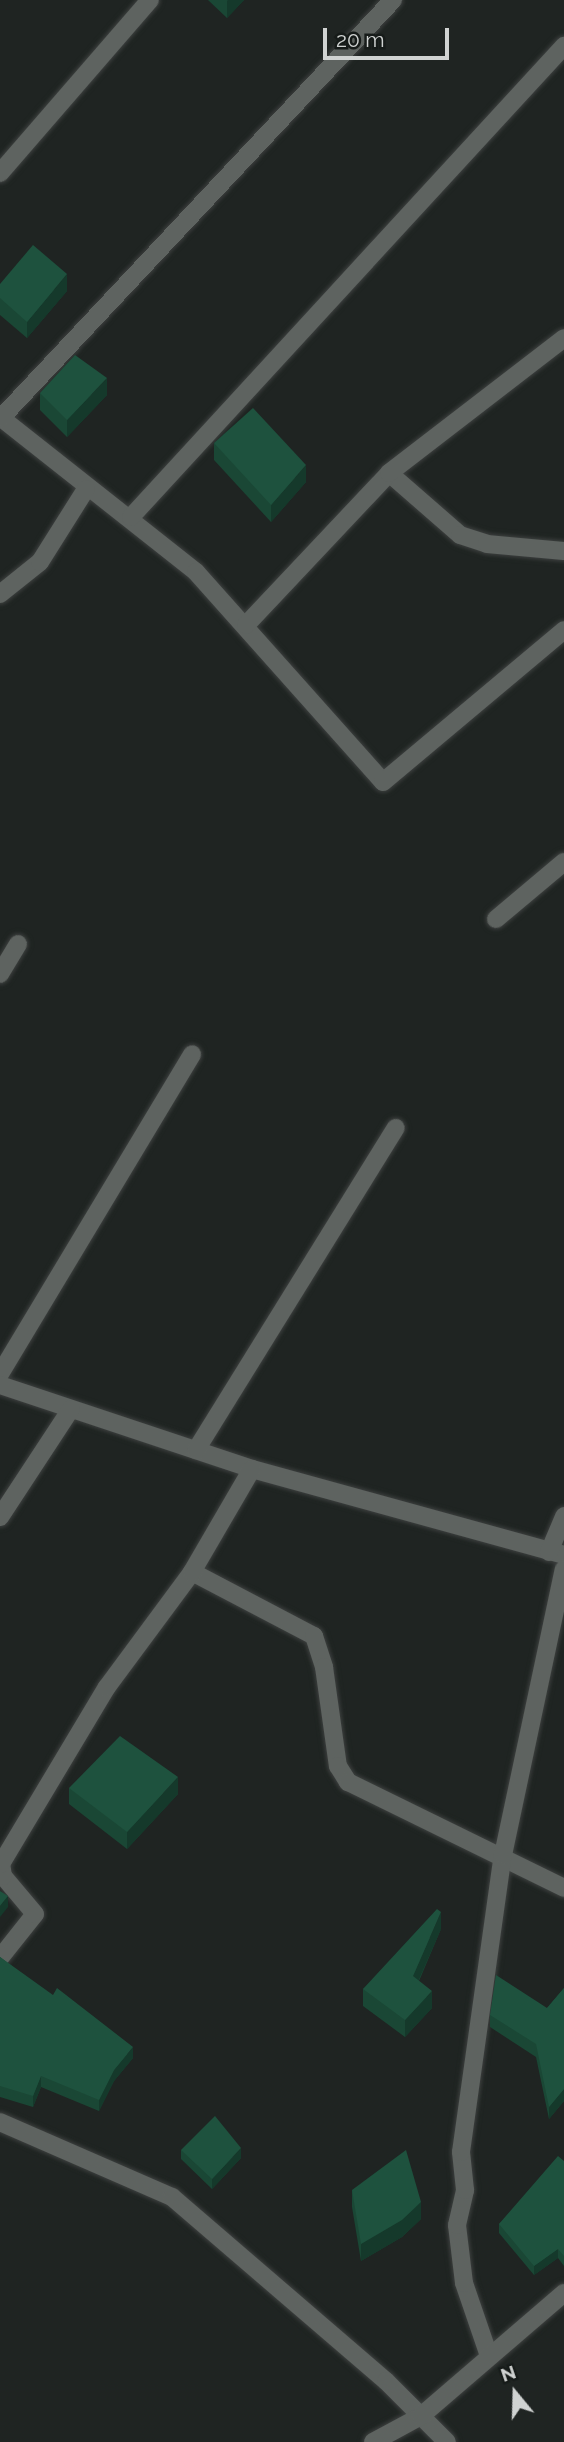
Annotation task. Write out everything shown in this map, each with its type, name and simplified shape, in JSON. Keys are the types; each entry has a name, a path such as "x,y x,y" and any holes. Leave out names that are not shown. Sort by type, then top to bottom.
{"street":[{"path":"0,173 150,0"},
{"path":"393,0 1,417 86,489 131,517 195,572 246,625 383,782 564,630"},
{"path":"131,517 564,46"},
{"path":"246,625 389,473 564,338"},
{"path":"389,473 460,535 487,544 562,550"},
{"path":"0,594 40,562 86,489"},
{"path":"496,919 564,862"},
{"path":"0,974 18,944"},
{"path":"0,1374 192,1054"},
{"path":"196,1450 396,1128"},
{"path":"0,1385 252,1469 556,1553 564,1516"},
{"path":"0,1517 71,1409"},
{"path":"0,1958 35,1914 3,1876 1,1864 107,1687 192,1572 252,1469"},
{"path":"489,2356 464,2283 457,2225 465,2190 461,2152 479,2004 503,1855 564,1569"},
{"path":"192,1572 314,1636 322,1657 338,1766 348,1782 503,1855 564,1888"},
{"path":"0,2122 172,2197 421,2416 447,2442"},
{"path":"373,2442 421,2416 564,2293"}],"building":[{"path":"33,245 67,274 27,322 0,298 0,284"},
{"path":"75,355 107,378 67,420 40,393"},
{"path":"253,408 306,465 271,505 214,443"},
{"path":"120,1736 178,1777 127,1832 69,1788"},
{"path":"0,1891 8,1896 0,1906"},
{"path":"437,1909 441,1912 413,1976 432,1991 405,2020 363,1989"},
{"path":"0,1957 53,1995 57,1988 133,2047 114,2070 99,2100 41,2076 33,2096 0,2086"},
{"path":"496,1975 547,2008 564,1988 564,2089 549,2107 536,2044 490,2015"},
{"path":"215,2116 241,2148 212,2179 181,2150"},
{"path":"406,2150 421,2202 402,2220 361,2244 352,2190"},
{"path":"558,2156 564,2161 564,2256 558,2249 534,2266 499,2224"}]}
